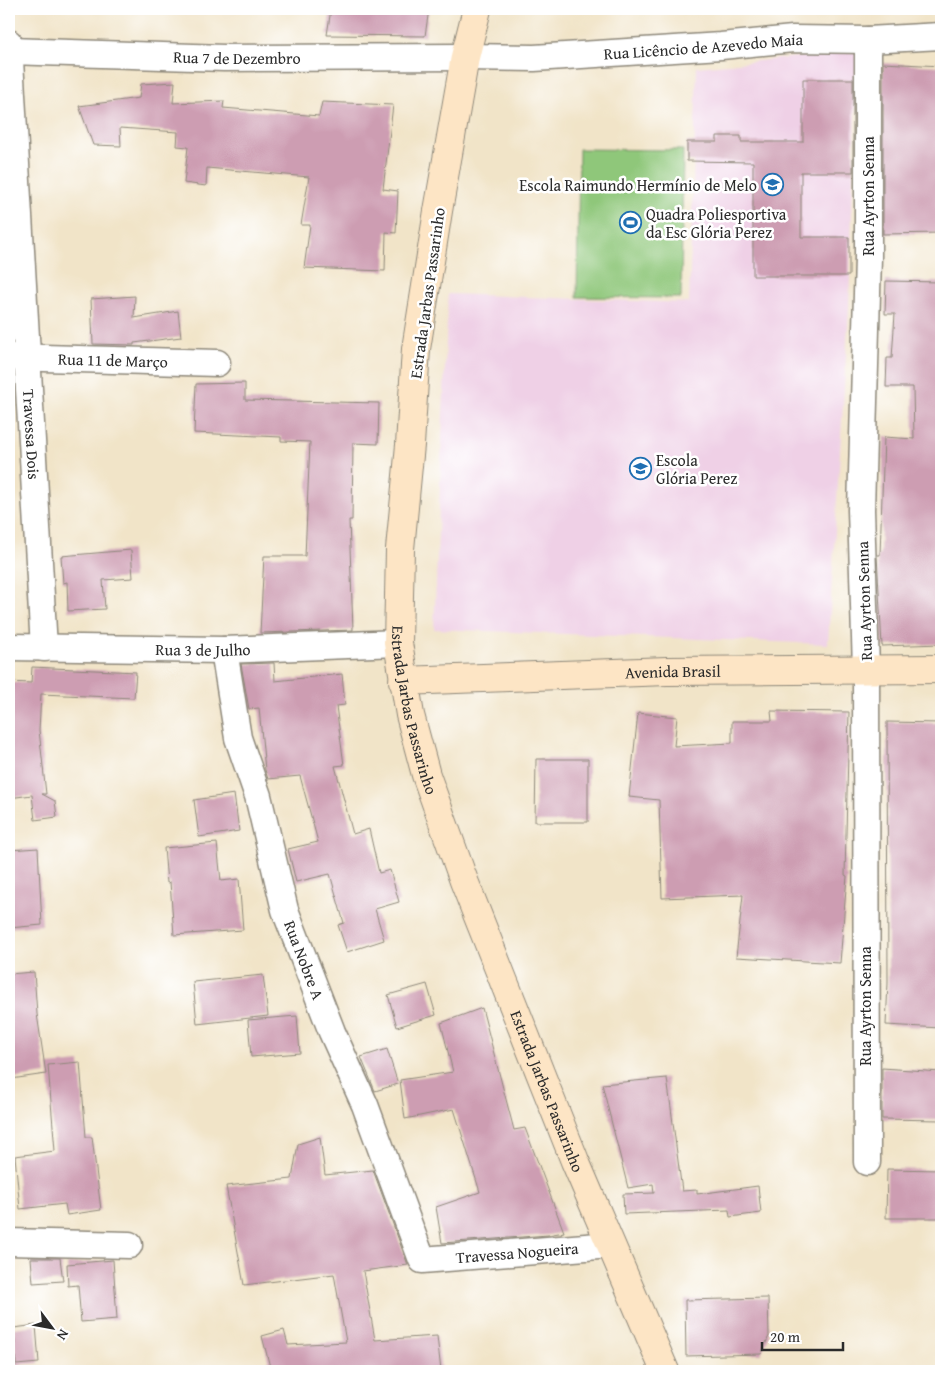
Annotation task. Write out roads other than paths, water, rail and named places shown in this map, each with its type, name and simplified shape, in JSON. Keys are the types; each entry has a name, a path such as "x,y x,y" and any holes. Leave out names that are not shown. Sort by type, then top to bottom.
{"street":[{"name":"Estrada Jarbas Passarinho","path":"477,9 465,57 416,348 410,445 400,549 398,643 403,681 426,775 464,881 575,1161 664,1371"},
{"name":"Rua Licêncio de Azevedo Maia","path":"465,57 534,58 721,46 794,39 868,40 941,36"},
{"name":"Rua Ayrton Senna","path":"867,1162 866,669 861,510 868,257 868,40"},
{"name":"Rua 7 de Dezembro","path":"9,49 224,58 465,57"},
{"name":"Travessa Dois","path":"9,49 18,357 44,648"},
{"name":"Rua 11 de Março","path":"18,357 217,363"},
{"name":"Rua 3 de Julho","path":"9,647 224,650 398,643"},
{"name":"Rua Nobre A","path":"224,650 238,738 258,796 285,910 332,1032 365,1105 422,1260"},
{"name":"Avenida Brasil","path":"403,681 667,672 941,669"},
{"path":"9,1242 129,1245"},
{"name":"Travessa Nogueira","path":"422,1260 611,1245"}],"place":[{"name":"Escola Raimundo Hermínio de Melo","path":"773,185"},
{"name":"Quadra Poliesportiva da Esc Glória Perez","path":"630,223"},
{"name":"Escola Glória Perez","path":"640,469"}]}
